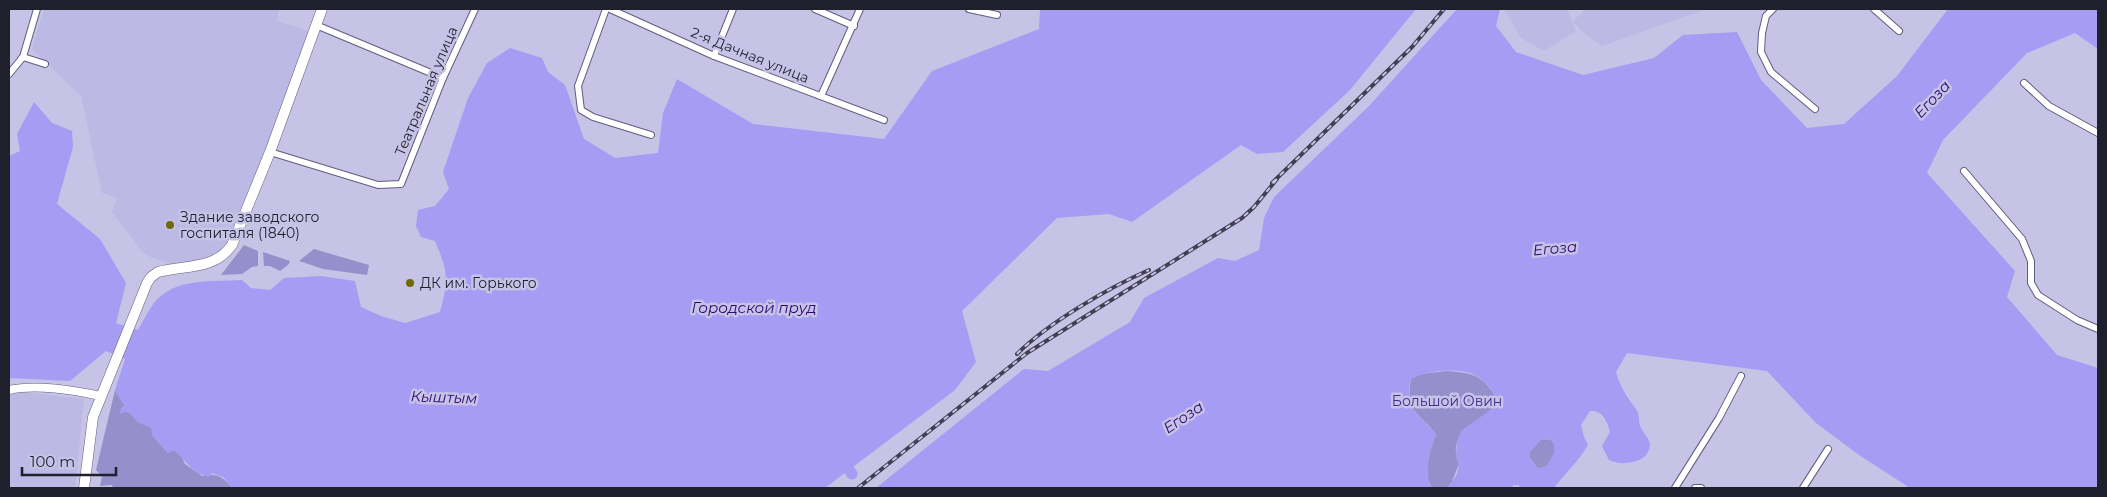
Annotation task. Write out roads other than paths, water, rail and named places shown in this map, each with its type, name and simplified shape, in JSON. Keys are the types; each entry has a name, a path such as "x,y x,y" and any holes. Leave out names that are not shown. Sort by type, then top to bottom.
{"main road":[{"path":"84,488 91,431 100,396 147,283 154,274 209,263 220,258 228,250 270,152 322,9"}],"street":[{"path":"9,74 23,57 37,9"},
{"name":"Театральная улица","path":"270,152 378,185 401,184 443,78 475,9"},
{"path":"608,9 578,86 582,110 593,117 651,135"},
{"name":"2-я Дачная улица","path":"608,9 714,56 884,120"},
{"path":"714,56 732,9"},
{"path":"815,9 854,26"},
{"path":"820,96 854,26 860,9"},
{"path":"969,9 997,15"},
{"path":"1773,9 1766,16 1762,33 1761,52 1771,72 1815,109"},
{"path":"1874,9 1899,31"},
{"path":"316,26 443,78"},
{"path":"23,57 45,64"},
{"path":"9,70 23,57"},
{"path":"2024,83 2049,106 2098,133"},
{"path":"1964,171 2022,239 2031,261 2031,283 2038,295 2077,320 2098,329"},
{"path":"1675,488 1719,418 1741,376"},
{"path":"9,390 18,388 79,391 100,396"},
{"path":"1803,488 1828,449"},
{"path":"1695,488 1701,488"}],"water":[{"name":"Городской пруд","path":"1040,9 1416,9 1350,90 1283,152 1257,154 1241,145 1132,222 1109,214 1057,218 962,311 976,362 955,390 825,488 233,488 223,477 212,473 209,477 196,472 173,450 168,453 152,435 151,428 138,422 130,413 124,412 121,414 119,412 125,406 115,390 125,359 106,351 70,381 9,378 9,156 20,151 17,134 34,102 52,123 72,131 73,147 57,204 100,239 126,283 116,323 138,330 154,303 162,295 172,289 195,282 242,280 251,288 270,290 284,278 321,276 355,281 361,307 381,316 405,323 440,312 446,283 445,268 435,241 421,237 416,226 418,210 435,206 449,189 443,172 468,98 487,63 510,48 542,58 548,72 565,85 584,139 615,158 658,153 663,113 677,79 753,124 884,139 932,71 1039,29"},
{"name":"Егоза","path":"1457,9 1500,9 1496,26 1516,52 1583,75 1654,58 1683,35 1737,32 1761,80 1807,128 1844,124 1897,76 1948,9 2098,9 2098,49 2075,33 2027,53 1943,140 1927,173 2015,271 2007,297 2057,355 2098,368 2098,488 1910,488 1859,455 1816,423 1767,371 1627,353 1616,372 1624,392 1639,416 1641,428 1650,445 1648,452 1643,458 1632,462 1619,463 1609,460 1602,446 1610,432 1607,424 1601,414 1590,411 1581,425 1588,445 1554,488 1520,488 1519,485 1514,485 1511,488 1447,488 1457,474 1459,464 1456,455 1457,441 1462,430 1492,409 1495,396 1485,382 1473,374 1446,371 1427,373 1411,379 1409,390 1410,399 1415,411 1436,434 1427,469 1429,483 1433,488 876,488 1024,369 1048,371 1130,322 1144,298 1218,258 1235,261 1259,250 1264,218 1274,197 1369,106","holes":["1547,439 1554,442 1554,453 1547,466 1538,469 1530,458 1529,453 1541,440"]}],"waterway":[{"name":"Кыштым","path":"840,457 852,474"}],"railway":[{"path":"1272,183 1412,47 1444,9"},
{"path":"858,488 1027,353 1242,218 1254,207 1277,179"},
{"path":"1017,354 1045,330 1079,307 1115,286 1149,270"}],"place":[{"name":"Здание заводского госпиталя (1840)","path":"170,225"},
{"name":"ДК им. Горького","path":"410,283"}],"park label":[{"name":"Большой Овин","path":"1447,401"}]}
